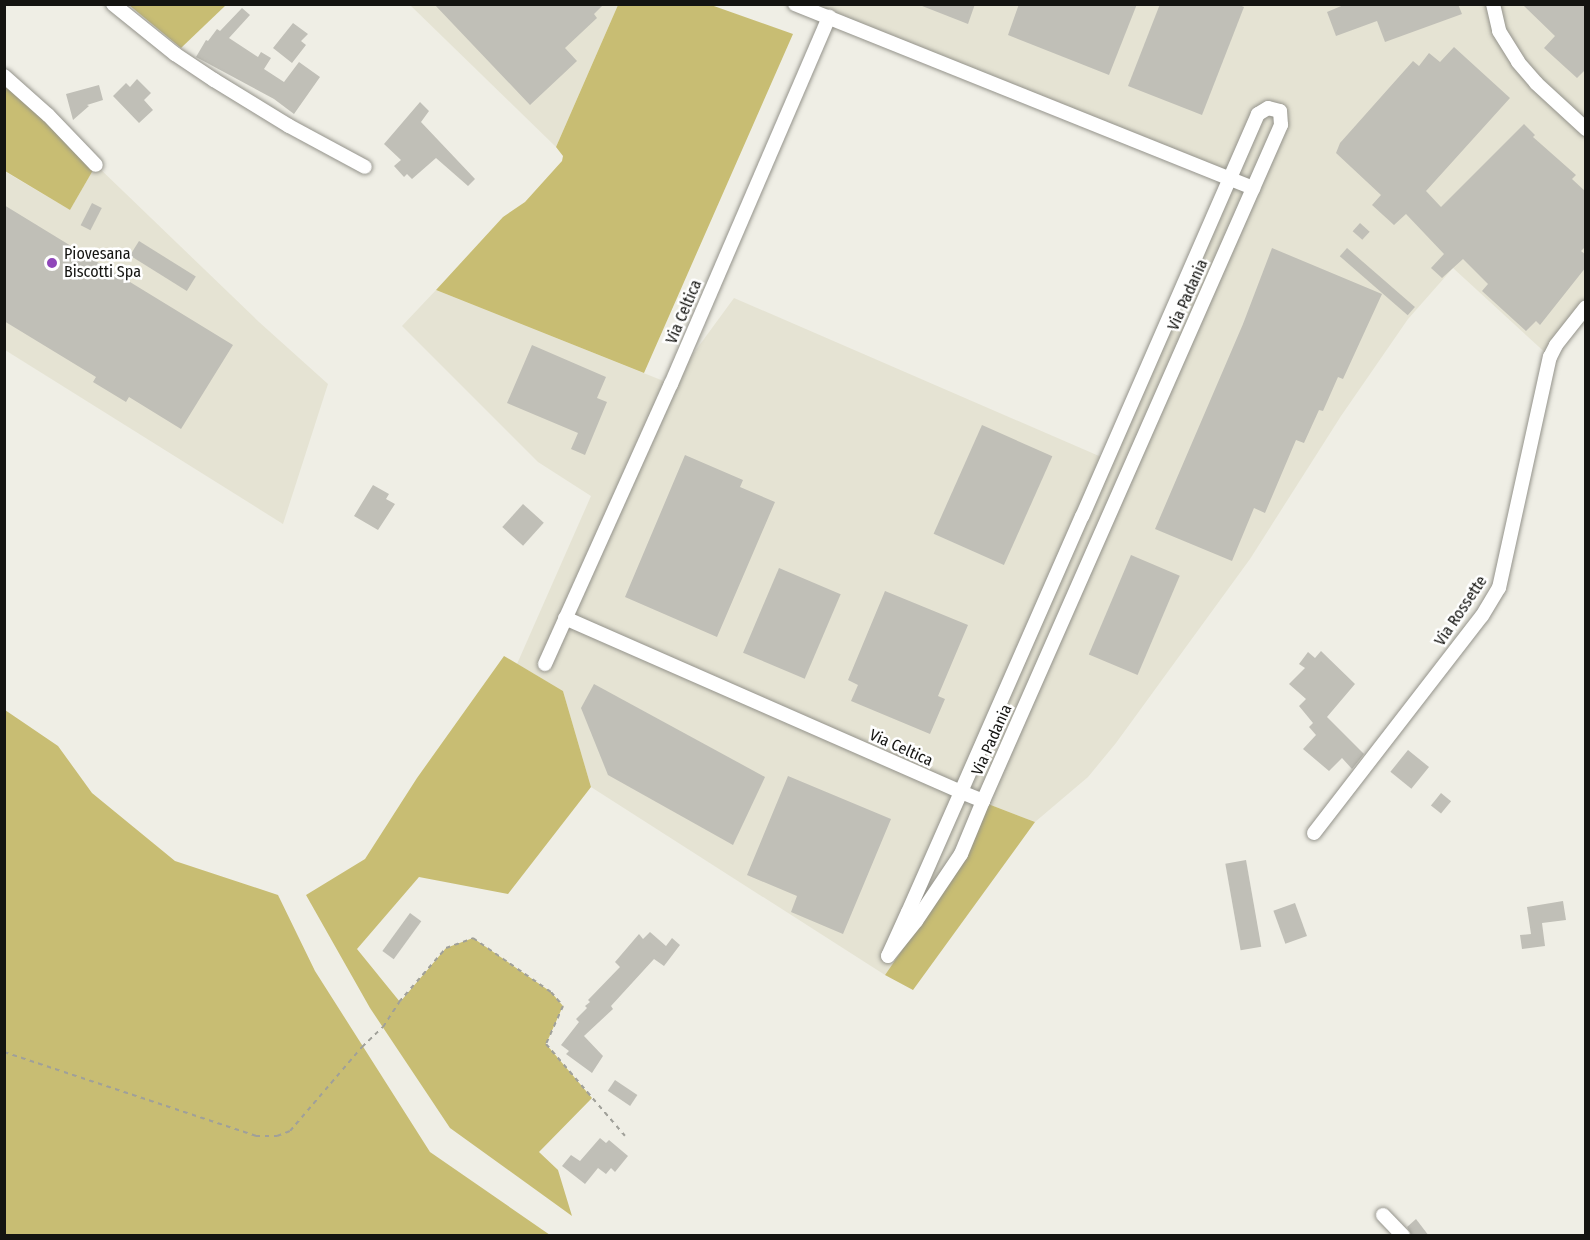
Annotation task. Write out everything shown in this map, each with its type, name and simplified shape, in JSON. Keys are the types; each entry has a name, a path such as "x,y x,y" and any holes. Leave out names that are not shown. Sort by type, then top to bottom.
{"street":[{"path":"113,4 174,54 214,81 289,126 365,167"},
{"path":"795,4 1253,188"},
{"path":"1493,4 1499,31 1518,62 1536,83 1586,129"},
{"name":"Via Celtica","path":"545,664 671,384 829,17"},
{"path":"4,76 48,115 96,165"},
{"name":"Via Padania","path":"1268,108 1280,111 1281,125 1253,188 983,801 961,792 1258,114 1268,108"},
{"name":"Via Rossette","path":"1314,833 1482,616 1499,588 1550,357 1556,345 1586,307"},
{"path":"1082,516 1105,526"},
{"name":"Via Celtica","path":"565,618 961,792"},
{"path":"961,792 885,960 916,921 961,854 983,801"},
{"path":"1383,1215 1403,1236"}],"path":[{"path":"4,1052 256,1136 277,1136 290,1131 362,1047 383,1028 399,1002 446,948 473,938 551,992 563,1006 546,1044 625,1136"}],"shaded area":[{"path":"226,4 181,48 129,5"},
{"path":"410,5 618,5 556,147"},
{"path":"618,5 711,5 793,34 644,373 436,290 503,217 525,202 562,161 563,156 556,147"},
{"path":"795,5 1585,5 1585,309 1550,357 1453,268 1408,319 1341,416 1250,559 1116,743 1088,777 1035,822 983,802 960,866 885,975 591,787 563,691 517,664 591,496 538,462 402,326 436,290 671,384 734,298 1106,459 1229,178"},
{"path":"5,76 96,165 70,210 5,171"},
{"path":"96,165 259,322 328,384 283,524 5,350 4,171 70,210"},
{"path":"504,656 563,691 591,787 508,894 419,877 357,949 400,1002 446,948 473,938 551,992 563,1006 546,1044 592,1098 539,1152 558,1170 572,1216 450,1128 370,1008 306,895 365,859 417,778"},
{"path":"5,710 58,746 92,793 175,861 278,895 315,971 430,1152 550,1235 5,1235"},
{"path":"983,802 1035,822 913,990 885,975 960,866"}],"building":[{"path":"434,4 604,4 594,14 597,18 565,48 577,61 530,105"},
{"path":"917,4 975,4 968,24"},
{"path":"1019,4 1137,4 1109,75 1008,35"},
{"path":"1160,4 1237,4 1244,7 1202,115 1128,86"},
{"path":"1346,4 1458,4 1462,14 1385,42 1377,21 1336,36 1327,12"},
{"path":"1522,4 1586,4 1586,69 1577,78 1544,48 1555,36"},
{"path":"242,8 250,15 229,38 258,57 261,52 271,58 264,69 284,82 299,62 320,77 294,114 274,99 196,57 206,40 208,41 217,29 220,31"},
{"path":"293,23 308,34 301,41 306,45 292,63 273,48"},
{"path":"1454,47 1510,98 1426,191 1441,207 1524,124 1535,135 1533,137 1576,175 1572,179 1586,192 1586,246 1581,251 1586,255 1586,267 1540,325 1536,321 1526,331 1482,291 1488,284 1463,259 1442,278 1431,268 1444,254 1406,214 1394,225 1372,205 1381,195 1336,153 1340,143 1413,61 1419,66 1429,53 1440,62"},
{"path":"137,79 151,93 144,100 153,110 139,123 113,96 126,83 130,87"},
{"path":"99,85 103,100 87,105 89,106 73,120 66,94"},
{"path":"420,102 429,111 421,122 475,179 468,186 436,158 412,179 407,174 404,177 394,166 401,160 384,144"},
{"path":"92,203 102,208 90,230 81,225"},
{"name":"Piovesana Biscotti Spa","path":"4,205 233,345 181,429 129,397 126,402 93,382 96,377 4,321"},
{"path":"1360,223 1370,232 1362,240 1353,231"},
{"path":"139,241 196,277 187,291 130,255"},
{"path":"1272,248 1382,294 1343,379 1338,377 1323,411 1319,410 1304,443 1296,440 1265,513 1254,508 1232,561 1155,529 1243,324"},
{"path":"1347,248 1415,307 1408,315 1340,256"},
{"path":"532,345 606,377 597,398 607,402 585,455 571,449 578,433 507,403"},
{"path":"982,425 1052,456 1004,565 934,534"},
{"path":"685,455 743,480 740,487 775,502 717,637 625,597"},
{"path":"373,485 389,494 386,499 395,504 378,530 354,516"},
{"path":"523,504 544,523 523,546 502,527"},
{"path":"1131,555 1180,576 1138,675 1089,654"},
{"path":"779,568 841,594 805,679 743,653"},
{"path":"885,591 968,625 938,696 945,699 930,734 851,701 858,685 848,680"},
{"path":"1321,651 1355,684 1327,717 1364,754 1352,769 1342,758 1329,771 1303,749 1316,735 1309,727 1313,723 1299,706 1306,699 1289,684 1305,668 1299,664 1308,652 1315,658"},
{"path":"594,684 765,777 733,845 608,775 581,708"},
{"path":"1408,750 1429,767 1411,789 1390,772"},
{"path":"788,776 891,819 843,934 791,912 797,896 747,875"},
{"path":"1441,793 1451,801 1441,814 1431,805"},
{"path":"1246,860 1261,947 1241,950 1225,864"},
{"path":"1563,901 1566,920 1542,923 1545,946 1522,949 1520,935 1531,934 1527,907"},
{"path":"1295,903 1307,936 1285,944 1273,911"},
{"path":"410,913 421,921 394,959 382,951"},
{"path":"650,932 666,946 672,938 680,945 664,966 654,959 611,1006 613,1009 584,1036 603,1056 592,1073 566,1054 569,1051 561,1045 579,1022 576,1019 587,1008 585,1006 590,1002 588,1000 620,967 615,962 639,934 643,939"},
{"path":"615,1080 637,1095 630,1106 608,1091"},
{"path":"600,1138 606,1143 609,1140 628,1156 615,1172 611,1168 606,1174 598,1168 585,1184 562,1166 571,1155 580,1161"},
{"path":"1416,1219 1429,1236 1412,1236 1407,1227"}],"place":[{"name":"Piovesana Biscotti Spa","path":"52,263"}]}
